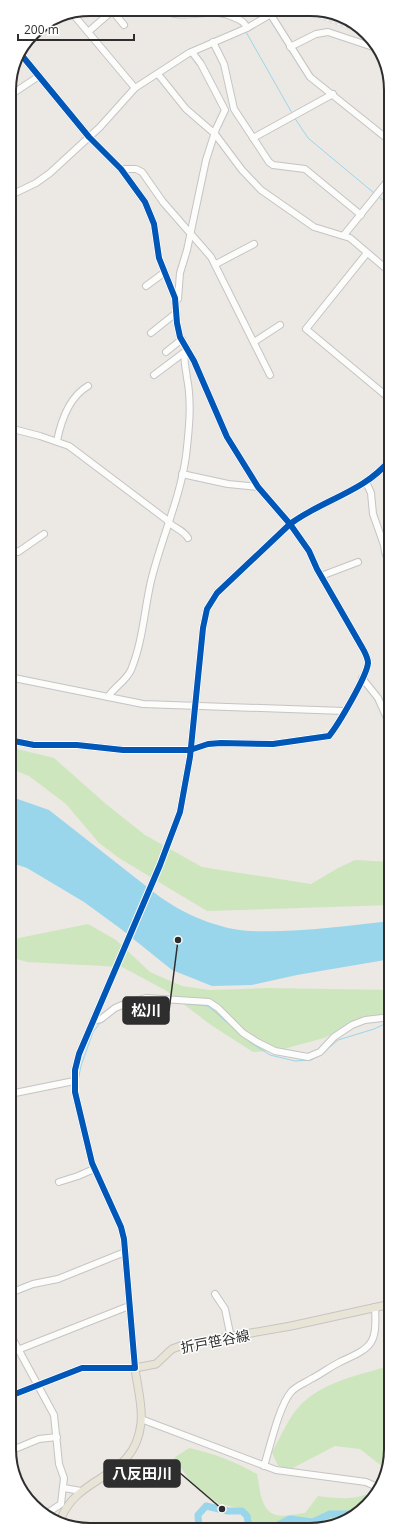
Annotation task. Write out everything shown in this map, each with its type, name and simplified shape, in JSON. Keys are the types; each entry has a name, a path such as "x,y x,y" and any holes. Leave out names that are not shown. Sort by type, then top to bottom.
{"main road":[{"name":"折戸笹谷線","path":"135,1368 150,1366 159,1362 177,1347 231,1338 384,1305"},
{"path":"61,1517 63,1507 81,1491 115,1470 127,1460 136,1443 141,1419 135,1368"}],"street":[{"path":"88,32 106,16"},
{"path":"117,16 124,25"},
{"path":"232,16 243,21 247,28"},
{"path":"16,192 44,178 89,137 135,88 192,52 247,28 269,16"},
{"path":"272,16 306,72 384,136"},
{"path":"76,17 135,88"},
{"path":"290,47 316,34 328,32 370,46"},
{"path":"213,42 224,64 233,108 270,164 305,169 361,214"},
{"path":"192,52 201,64 225,108"},
{"path":"16,741 34,745 77,745 123,750 191,750 208,744 273,744 329,736 368,666 367,658 344,614 321,576 309,551 290,524 258,487 227,437 182,339 177,323 175,302 159,258 154,224 149,211 121,169 89,137 24,58"},
{"path":"158,74 186,108 214,133 245,173 261,190 314,228 344,235 384,267"},
{"path":"16,91 39,76"},
{"path":"253,138 333,94"},
{"path":"225,108 233,108"},
{"path":"175,302 178,300 180,273 190,235 202,175 214,133 225,108"},
{"path":"121,169 136,169 142,172 163,202 216,264 270,375"},
{"path":"344,235 384,185"},
{"path":"216,264 254,244"},
{"path":"367,253 306,328 384,394"},
{"path":"146,286 165,272"},
{"path":"151,333 176,313"},
{"path":"254,342 280,326"},
{"path":"166,352 182,339"},
{"path":"154,375 186,350"},
{"path":"108,697 126,678 133,664 142,635 151,583 168,522 178,495 186,456 189,413 188,380 184,355 186,350"},
{"path":"57,441 67,410 74,399 88,386"},
{"path":"16,430 57,441 69,446 101,469 168,522 182,531 188,538"},
{"path":"16,1394 82,1368 135,1368 125,1252 121,1228 94,1169 74,1081 79,1054 171,840 180,812 191,750 203,628 209,604 222,588 290,524 302,515 366,482 378,474 384,467"},
{"path":"182,474 228,484 258,487"},
{"path":"366,482 370,493 374,518 384,549"},
{"path":"16,551 18,552 44,534"},
{"path":"321,576 358,562"},
{"path":"16,678 143,704 344,711"},
{"path":"362,678 378,698 384,712"},
{"path":"93,1021 101,1019 121,1005 146,998 209,1002 218,1008 243,1033 257,1042 275,1051 308,1057 320,1052 334,1038 352,1026 365,1020 384,1018"},
{"path":"16,1093 74,1081"},
{"path":"59,1182 71,1179 94,1169"},
{"path":"16,1291 33,1284 58,1278 125,1252"},
{"path":"215,1294 226,1309 231,1338"},
{"path":"16,1350 129,1306"},
{"path":"264,1466 284,1404 290,1394 294,1389 336,1364 364,1350 374,1337 376,1325 375,1307"},
{"path":"16,1344 54,1415 59,1464 64,1478 64,1488 63,1507 51,1512"},
{"path":"141,1419 264,1466 292,1474 366,1482 374,1486"},
{"path":"16,1449 39,1439 57,1437"},
{"path":"64,1488 81,1491"}],"green space":[{"path":"16,749 54,758 106,804 145,835 202,867 311,884 355,860 384,862 384,905 207,911 119,858 99,843 66,804 29,776 16,771"},
{"path":"88,924 116,940 150,972 182,986 210,990 267,988 384,990 384,1020 365,1018 324,1038 280,1050 253,1052 211,1025 165,990 122,967 27,962 16,959 16,940"},
{"path":"384,1367 384,1454 382,1466 360,1449 335,1446 291,1469 278,1466 272,1452 293,1414 312,1395 347,1378"},
{"path":"189,1448 224,1458 257,1474 264,1504 271,1513 279,1516 305,1513 318,1496 348,1498 363,1496 370,1493 351,1511 329,1520 310,1523 248,1523 244,1509 219,1504 193,1485 174,1458"}],"water":[{"path":"16,798 49,810 160,897 191,915 214,924 238,930 250,931 320,929 384,922 384,960 297,975 252,985 212,986 172,970 121,929 84,902 27,868 16,864"}],"waterway":[{"path":"246,32 292,113"},
{"path":"294,117 308,138 374,193"},
{"path":"378,196 384,201"},
{"path":"188,1004 208,1006 251,1043 270,1055 295,1061 311,1060 322,1054 338,1040 374,1029 384,1024"},
{"path":"78,1081 81,1066 93,1032 101,1022"},
{"path":"199,1523 198,1515 206,1506 228,1511 242,1511 247,1516 248,1523"},
{"path":"282,1523 290,1519 313,1522 330,1514 345,1514"}],"railway":[{"path":"317,17 353,30"}],"cycle path":[{"path":"16,741 34,745 77,745 123,750 190,750 208,744 273,744 329,736 358,689 368,663 363,649 317,569 309,551 290,524 258,487 227,437 194,361 180,337 175,298 159,258 154,224 145,202 121,169 89,137 24,58"},
{"path":"16,1394 82,1368 135,1368 124,1239 121,1227 92,1163 75,1092 75,1070 79,1054 160,865 180,812 190,757 203,628 207,609 217,593 290,524 315,508 355,488 368,480 384,467"}],"place":[{"name":"松川","path":"178,940"},
{"name":"八反田川","path":"222,1509"}]}
